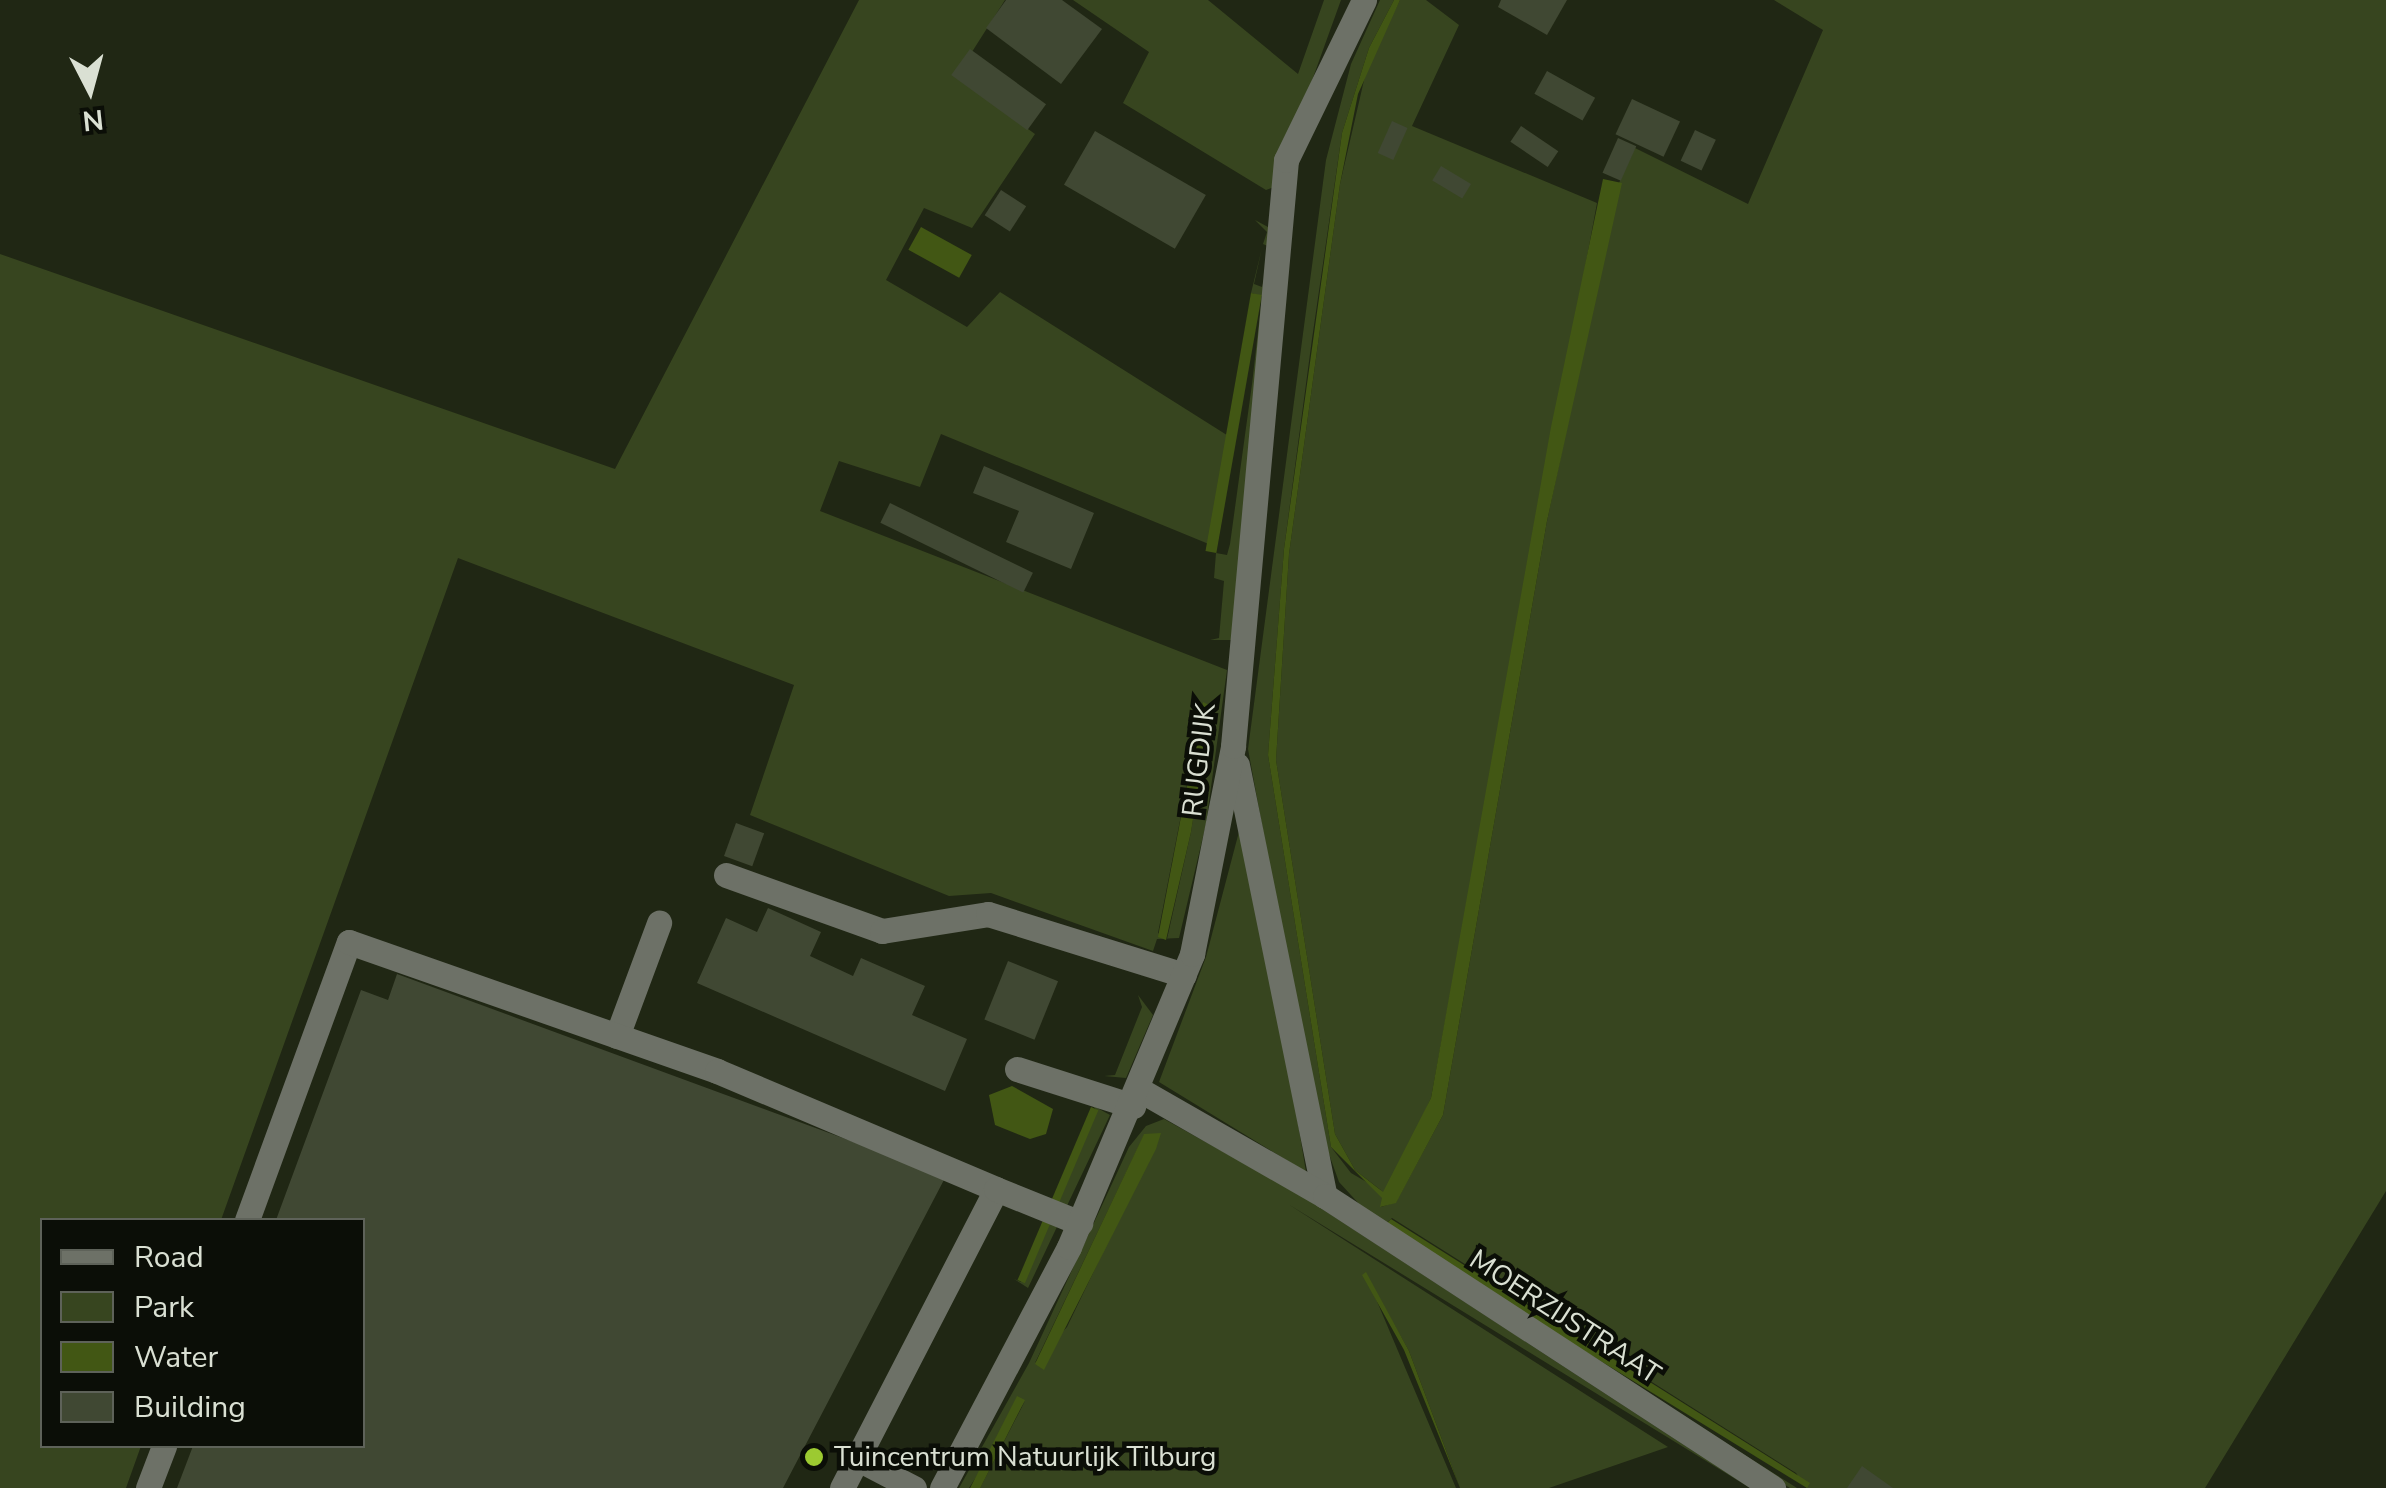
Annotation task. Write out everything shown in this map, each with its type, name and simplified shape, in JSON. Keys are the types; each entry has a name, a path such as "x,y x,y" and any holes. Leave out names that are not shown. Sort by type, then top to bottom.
{"street":[{"name":"RUGDIJK","path":"942,1488 1080,1224 1136,1098 1184,975 1219,842 1234,746 1286,160 1364,0"},
{"path":"1234,746 1325,1196"},
{"path":"726,875 882,931 988,914 1184,975"},
{"path":"617,1036 659,924"},
{"path":"247,1218 349,942 617,1036 1080,1224"},
{"name":"MOERZIJSTRAAT","path":"1017,1069 1136,1098 1325,1196 1773,1488"},
{"path":"842,1488 996,1189"},
{"path":"148,1488 163,1448"},
{"path":"858,1459 914,1488"}],"green space":[{"path":"859,0 1005,0 956,77 1035,134 972,228 924,208 886,280 967,327 1000,292 1230,437 1216,547 941,434 920,487 839,461 820,511 1227,670 1206,824 1179,938 1167,939 1191,832 1210,706 1203,703 1158,933 1166,939 1157,939 1153,951 991,893 949,896 750,815 794,685 458,558 222,1218 40,1218 40,1448 140,1448 126,1488 0,1488 0,254 615,469"},
{"path":"1073,0 1208,0 1298,74 1324,0 1341,0 1310,86 1290,181 1266,190 1123,103 1149,52"},
{"path":"1380,0 1394,0 1369,48 1342,133 1284,549 1268,755 1331,1147 1351,1173 1382,1191 1355,1170 1335,1134 1276,760 1289,554 1340,184 1368,63 1400,0 1426,0 1459,25 1412,126 1597,203 1431,1098 1381,1207 1396,1202 1443,1115 1547,521 1619,183 1635,148 1748,204 1823,30 1774,0 2386,0 2386,1191 2205,1488 1807,1488 1796,1473 1392,1218 1383,1226 1797,1488 1790,1488 1382,1229 1339,1182 1316,1118 1248,749 1326,160 1351,64"},
{"path":"1255,220 1268,227 1282,249 1231,640 1210,640 1219,638 1224,581 1214,578 1216,553 1227,555 1230,544 1252,384 1262,296 1251,293 1262,248 1254,284 1262,287 1272,248 1263,244 1267,232"},
{"path":"1241,824 1274,978 1306,1172 1159,1082 1206,957"},
{"path":"1138,995 1153,1015 1126,1078 1104,1076 1115,1075 1142,1007"},
{"path":"1092,1105 1110,1115 1028,1288 1014,1279 1021,1282 1036,1253 1097,1111"},
{"path":"1164,1119 1296,1192 1750,1488 1288,1204 1668,1447 1549,1488 1460,1488 1409,1351 1365,1273 1456,1488 980,1488 1025,1401 969,1488 959,1488 1029,1363 1129,1147 1146,1126","holes":["1160,1134 1067,1327 1035,1363 1144,1135"]}],"water":[{"path":"1394,0 1400,0 1358,94 1340,184 1289,554 1276,760 1335,1134 1355,1170 1383,1192 1431,1098 1551,427 1603,179 1622,183 1547,521 1443,1115 1396,1203 1380,1207 1382,1198 1331,1147 1268,755 1284,549 1342,133 1369,48"},
{"path":"921,227 972,255 959,278 908,250"},
{"path":"1251,293 1262,295 1216,553 1206,551"},
{"path":"1203,702 1211,706 1191,832 1166,940 1158,937"},
{"path":"1012,1086 1053,1109 1046,1134 1030,1139 995,1125 989,1095"},
{"path":"1091,1107 1098,1110 1025,1283 1018,1280"},
{"path":"1161,1133 1044,1370 1035,1364 1144,1134"},
{"path":"1391,1219 1810,1483 1807,1488 1383,1227"},
{"path":"1366,1272 1409,1351 1460,1488 1404,1350 1362,1275"},
{"path":"1017,1396 1025,1400 980,1488 970,1488"}],"building":[{"path":"1006,0 1062,0 1102,29 1061,84 986,28"},
{"path":"1501,0 1567,0 1547,35 1498,7"},
{"path":"970,49 1046,104 1027,130 951,75"},
{"path":"1547,71 1595,98 1582,120 1534,94"},
{"path":"1632,99 1680,121 1664,157 1616,134"},
{"path":"1392,121 1408,128 1393,160 1378,153"},
{"path":"1521,126 1558,151 1548,167 1510,142"},
{"path":"1695,130 1716,140 1701,171 1681,161"},
{"path":"1095,131 1206,195 1175,249 1064,185"},
{"path":"1618,138 1636,146 1621,181 1603,173"},
{"path":"1441,166 1471,184 1462,199 1432,181"},
{"path":"1001,190 1026,206 1010,231 985,215"},
{"path":"984,466 1094,513 1071,569 1006,542 1019,511 973,493"},
{"path":"890,503 1033,573 1023,592 880,523"},
{"path":"736,823 764,833 752,866 724,856"},
{"path":"768,908 821,932 810,956 853,976 861,958 925,986 912,1015 967,1039 945,1091 697,983 726,918 757,932"},
{"path":"1008,961 1058,981 1034,1040 984,1019"},
{"path":"397,974 946,1176 783,1488 177,1488 192,1448 365,1448 365,1218 277,1218 361,990 388,1000"},
{"path":"1862,1466 1893,1488 1847,1488"}],"place":[{"name":"Tuincentrum Natuurlijk Tilburg","path":"814,1457"}]}
